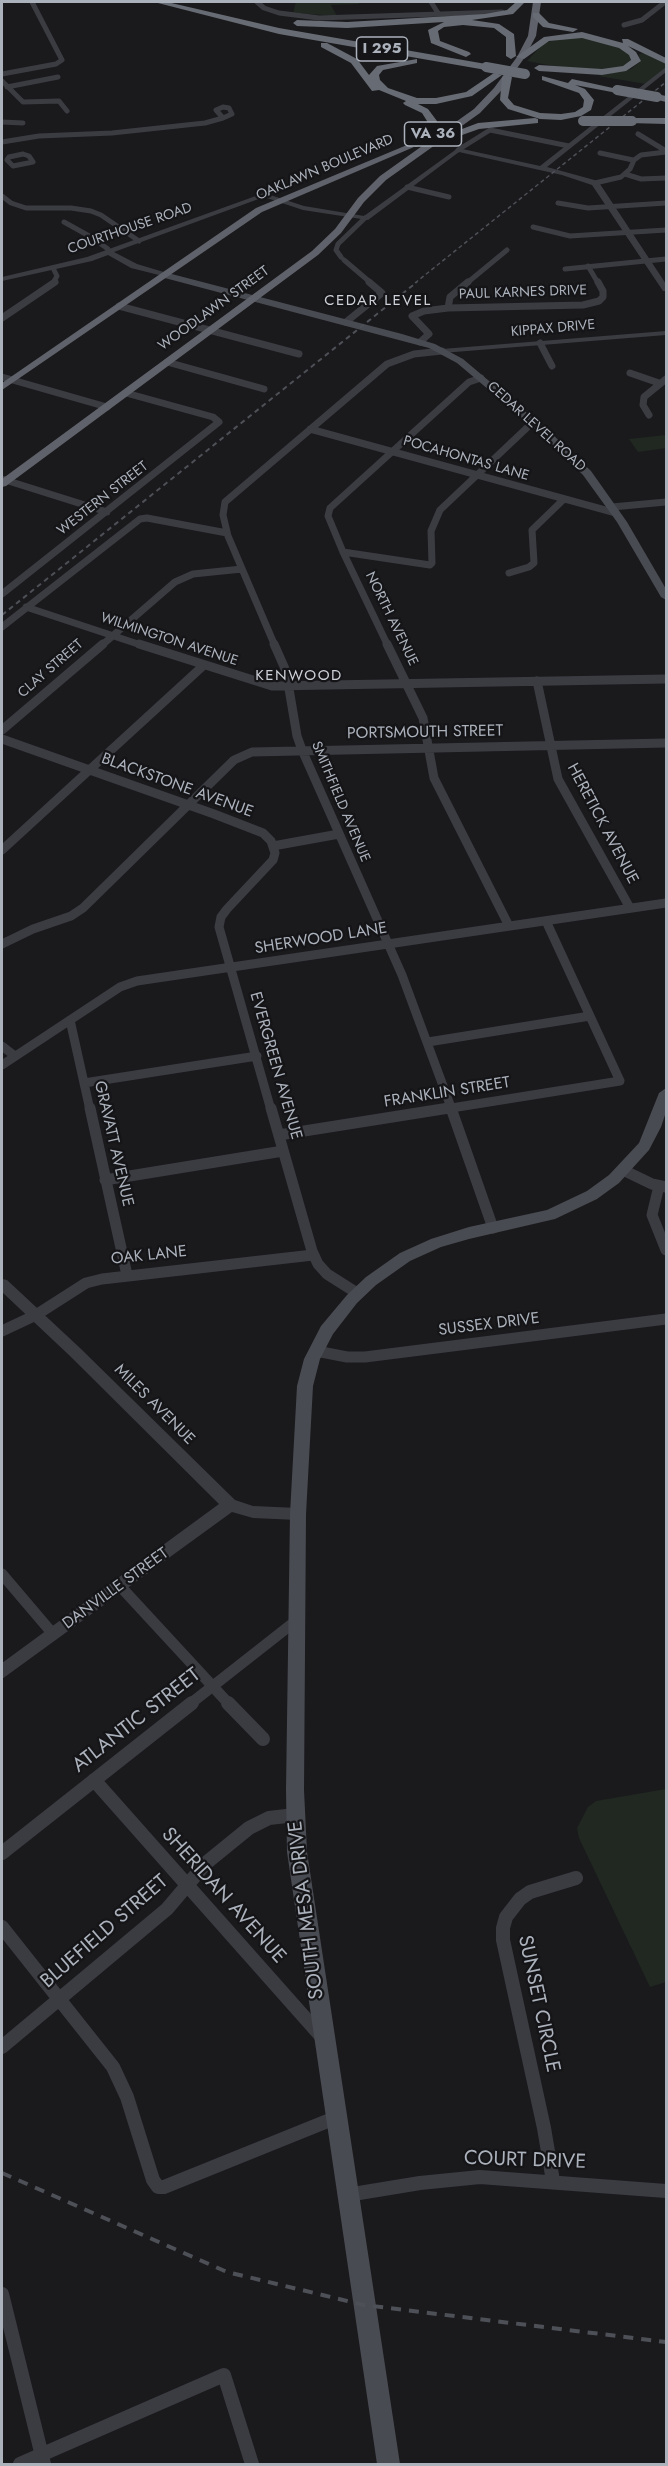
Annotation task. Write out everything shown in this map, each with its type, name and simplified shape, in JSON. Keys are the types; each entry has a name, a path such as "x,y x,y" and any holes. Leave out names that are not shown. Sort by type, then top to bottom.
{"highway":[{"name":"I 295","path":"158,2 279,31 472,60"},
{"name":"I 295","path":"191,2 247,16 489,64 666,90"},
{"path":"247,16 310,24 372,24 495,16 513,10 523,2"},
{"name":"OAKLAWN BOULEVARD","path":"516,56 522,35 523,2"},
{"name":"OAKLAWN BOULEVARD","path":"430,143 477,111 532,36 537,2"},
{"path":"536,15 546,25 613,37 664,60"},
{"path":"472,60 435,42 433,30 447,24 463,22 496,26 511,36 516,56 547,39 575,35 595,37 616,43 630,51 636,61 626,68 602,72 531,69"},
{"path":"279,31 320,43 342,53 358,65 375,89 425,111 431,118 432,128 416,144"},
{"path":"472,60 402,62 380,68 373,77 377,84 390,93 410,99 431,101 469,94 502,76 503,98 507,104 520,111 540,116 561,117 578,114 588,108 590,100 582,91 545,78"},
{"name":"I 295","path":"531,69 545,78 662,98"},
{"name":"OAKLAWN BOULEVARD","path":"2,387 7,379 119,306 248,217 278,201 378,162 416,144 470,106 502,76"},
{"path":"430,143 460,131 498,123 666,121"},
{"name":"WOODLAWN STREET","path":"3,481 315,253 383,178 430,143"},
{"path":"264,195 278,196 300,192"}],"main road":[{"name":"CEDAR LEVEL ROAD","path":"165,275 420,342 442,351 481,378 576,460 614,510 666,597"},
{"path":"493,1228 522,1223 566,1209 592,1195 623,1170 650,1136 666,1093"},
{"name":"SOUTH MESA DRIVE","path":"388,2464 300,1882 295,1815 298,1514 302,1403 308,1371 316,1351 333,1321 357,1293 386,1270 424,1248 459,1235 493,1228"}],"street":[{"path":"2,74 56,64 62,59 32,2"},
{"path":"257,2 264,8 277,13 338,19 476,11 502,12"},
{"path":"431,2 438,14"},
{"path":"624,25 642,20 665,2"},
{"path":"476,11 482,4"},
{"path":"542,168 666,69"},
{"path":"7,87 58,77"},
{"path":"2,81 23,102 58,101 67,111"},
{"path":"2,142 39,135 112,134 197,124 223,118"},
{"path":"2,122 23,123"},
{"path":"346,322 382,293 342,259 336,250 338,244 365,218 458,150 490,130 569,146"},
{"path":"638,135 666,151"},
{"path":"458,150 582,177 595,183 666,289"},
{"path":"595,183 617,179 625,174 633,160 645,154 666,151"},
{"path":"600,153 633,160"},
{"path":"5,168 13,166"},
{"path":"625,174 641,179 666,178"},
{"path":"407,187 449,197"},
{"path":"264,195 303,208 365,218"},
{"name":"COURTHOUSE ROAD","path":"2,279 54,268 108,252 264,195"},
{"path":"2,196 11,203 26,208 78,209 96,213 139,241"},
{"path":"558,203 582,208 666,203"},
{"path":"64,222 91,237 108,249 108,252 134,266 165,275"},
{"path":"532,227 570,236 666,230"},
{"path":"448,308 450,297 507,250"},
{"path":"565,269 666,259"},
{"name":"PAUL KARNES DRIVE","path":"420,342 429,334 414,320 412,316 418,313 448,308 592,303 603,297 603,291 588,266"},
{"path":"2,318 55,282 57,276 54,268"},
{"path":"119,306 299,354"},
{"name":"KIPPAX DRIVE","path":"442,351 666,333"},
{"path":"540,343 552,366"},
{"name":"SMITHFIELD AVENUE","path":"442,351 414,354 392,361 230,496 223,508 226,532 286,671 297,736 302,750 388,944 428,1042 493,1228"},
{"path":"167,362 264,389"},
{"path":"630,373 659,383"},
{"name":"NORTH AVENUE","path":"481,378 469,382 330,508 329,522 423,718 434,778 509,926"},
{"path":"7,379 107,407"},
{"path":"649,415 643,405 644,397 666,379"},
{"name":"WESTERN STREET","path":"2,594 219,422 213,417 126,393"},
{"path":"343,552 428,565 432,563 430,539 436,516 476,474 533,422"},
{"name":"POCAHONTAS LANE","path":"310,429 564,499 614,510"},
{"path":"3,481 107,512"},
{"path":"509,573 529,567 534,563 531,536 535,526 564,499"},
{"path":"614,510 666,502"},
{"path":"2,627 131,524 143,518 226,532"},
{"name":"CLAY STREET","path":"2,729 179,579 193,574 242,569"},
{"name":"WILMINGTON AVENUE","path":"26,607 264,685 666,679"},
{"path":"2,850 204,665"},
{"name":"HERETICK AVENUE","path":"537,681 549,746 558,779 630,908"},
{"name":"BLACKSTONE AVENUE","path":"2,739 263,833 273,846"},
{"name":"PORTSMOUTH STREET","path":"2,944 33,929 71,916 83,908 240,757 259,751 666,743"},
{"path":"273,846 339,834"},
{"name":"EVERGREEN AVENUE","path":"273,846 273,860 221,917 219,927 313,1255 327,1274 357,1293"},
{"name":"SHERWOOD LANE","path":"2,1065 128,984 666,903"},
{"path":"428,1042 590,1016 546,921"},
{"name":"FRANKLIN STREET","path":"279,1135 620,1081 590,1016"},
{"name":"GRAVATT AVENUE","path":"70,1020 127,1275"},
{"path":"2,1046 15,1056"},
{"path":"84,1083 257,1056"},
{"path":"105,1180 283,1151"},
{"path":"623,1170 663,1187 652,1215 666,1250"},
{"name":"OAK LANE","path":"2,1331 36,1315 86,1283 127,1275 313,1255"},
{"name":"MILES AVENUE","path":"2,1284 230,1505"},
{"name":"SUSSEX DRIVE","path":"316,1351 346,1357 365,1357 666,1320"},
{"path":"230,1505 254,1512 298,1514"},
{"name":"DANVILLE STREET","path":"2,1672 230,1505"},
{"path":"2,1574 53,1634"},
{"path":"120,1586 211,1687 263,1739"},
{"name":"ATLANTIC STREET","path":"2,1852 297,1620"},
{"name":"SHERIDAN AVENUE","path":"94,1780 324,2039"},
{"name":"BLUEFIELD STREET","path":"2,2047 167,1909 206,1863 249,1828 269,1818 295,1815"},
{"name":"SUNSET CIRCLE","path":"553,2181 544,2128 503,1940 503,1928 506,1917 520,1899 530,1892 576,1878"},
{"path":"2,1927 106,2058 121,2081 153,2180 158,2187 164,2187 335,2118"},
{"name":"COURT DRIVE","path":"347,2195 420,2183 471,2178 553,2181 666,2191"},
{"path":"2,2294 43,2460"},
{"path":"20,2464 43,2460 224,2375 252,2464"}],"shaded area":[{"path":"296,2 358,2 359,4 331,5 337,16 293,13"},
{"path":"582,37 613,44 631,55 630,64 613,70 569,69 527,61 544,43 561,38"},
{"path":"645,53 666,64 666,67 646,84 598,76 631,69 640,62 639,54"},
{"path":"666,435 666,448 638,452 629,439"},
{"path":"666,1789 666,1982 650,1987 579,1838 577,1828 588,1807 596,1801"}],"railway":[{"path":"415,283 666,82"},
{"path":"2,615 417,282"},
{"path":"2,2173 227,2272 364,2305 666,2342"}],"district":[{"name":"CEDAR LEVEL","path":"378,301"},
{"name":"KENWOOD","path":"299,676"}]}
